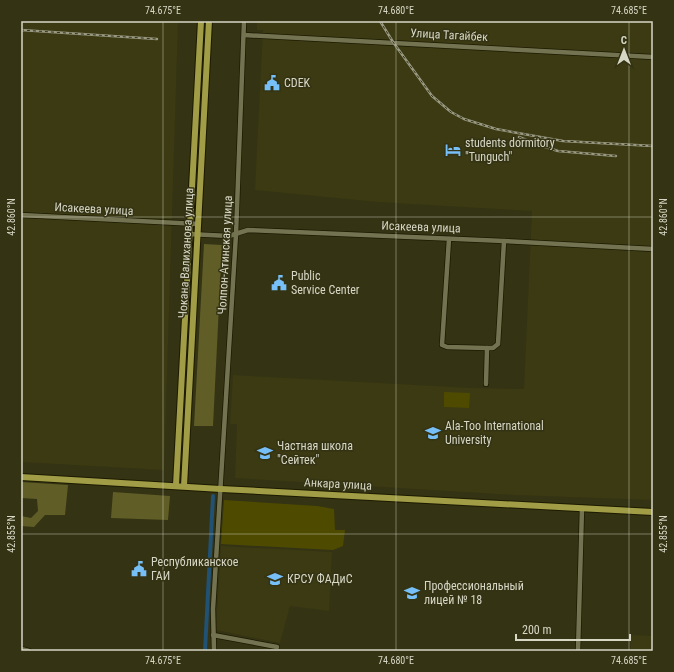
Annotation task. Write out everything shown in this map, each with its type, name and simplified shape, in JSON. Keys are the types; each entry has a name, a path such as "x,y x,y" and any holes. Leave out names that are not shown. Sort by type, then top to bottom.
{"main road":[{"name":"Чокана Валиханова улица","path":"176,485 185,342 189,234 201,21"},
{"name":"Чокана Валиханова улица","path":"184,486 209,21"},
{"path":"196,109 204,110"},
{"path":"185,342 192,342"},
{"name":"Анкара улица","path":"21,477 653,512"}],"street":[{"name":"Чолпон-Атинская улица","path":"214,651 213,609 236,234 244,21"},
{"name":"Улица Тагайбек","path":"244,35 653,57"},
{"name":"Исакеева улица","path":"21,215 198,224"},
{"name":"Исакеева улица","path":"189,234 226,236 248,230 449,238 653,250"},
{"path":"449,238 442,345 447,347 493,348 498,344 504,241"},
{"path":"486,384 487,348"},
{"path":"578,651 582,508"},
{"path":"213,635 277,646"},
{"path":"21,649 29,651"}],"shaded area":[{"path":"21,21 178,21 164,470 21,462"},
{"path":"257,21 653,21 653,500 515,495 235,478 237,424 230,424 233,375 472,388 524,389 532,211 377,202 255,190 263,30 257,30"},
{"path":"204,244 222,245 213,426 194,426"},
{"path":"444,392 470,393 469,408 444,407"},
{"path":"21,482 68,485 65,515 45,515 34,527 21,526 21,516 31,518 38,511 37,499 21,498"},
{"path":"113,492 170,496 168,520 111,518"},
{"path":"224,500 317,506 334,509 335,530 345,530 343,546 333,550 221,544"},
{"name":"КРСУ ФАДиС","path":"221,546 332,552 329,611 290,606 280,643 216,630"},
{"path":"631,635 653,636 653,651 631,651"}],"waterway":[{"path":"205,651 213,496"}],"railway":[{"path":"380,21 393,42 432,96 451,112 464,119 496,129 563,141 653,146"},
{"path":"21,30 157,39"},
{"path":"519,137 558,151 616,156"}],"place":[{"name":"CDEK","path":"272,83"},
{"name":"students dormitory \"Tunguch\"","path":"453,150"},
{"name":"Public Service Center","path":"279,283"},
{"name":"Ala-Too International University","path":"433,433"},
{"name":"Частная школа \"Сейтек\"","path":"265,453"},
{"name":"Республиканское ГАИ","path":"139,569"},
{"name":"КРСУ ФАДиС","path":"275,579"},
{"name":"Профессиональный лицей № 18","path":"412,593"}]}
